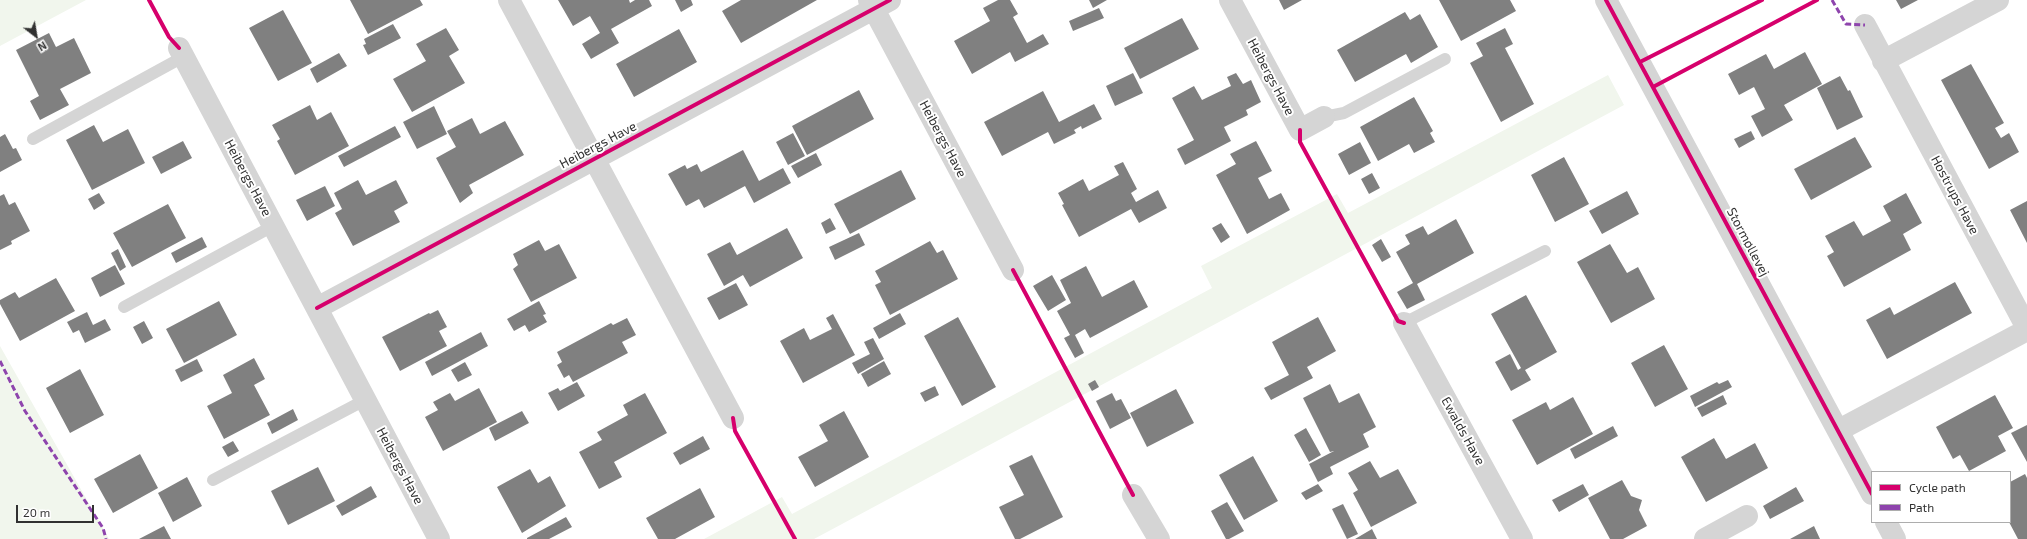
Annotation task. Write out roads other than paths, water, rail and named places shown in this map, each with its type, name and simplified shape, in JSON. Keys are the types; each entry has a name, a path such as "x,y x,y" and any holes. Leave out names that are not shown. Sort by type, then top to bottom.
{"street":[{"name":"Heibergs Have","path":"509,0 733,418"},
{"name":"Heibergs Have","path":"1230,0 1300,130 1324,117"},
{"name":"Stormøllevej","path":"1606,0 1839,430 1871,492"},
{"path":"1884,61 1998,0"},
{"name":"Heibergs Have","path":"317,308 877,3 1013,270"},
{"name":"Hostrups Have","path":"1839,430 2027,329 1864,25"},
{"name":"Heibergs Have","path":"181,52 439,539"},
{"name":"Ewalds Have","path":"1404,323 1522,539"},
{"path":"1133,495 1159,539"},
{"path":"1705,539 1748,516"},
{"path":"1887,523 1895,539"}],"lane":[{"path":"33,139 181,52"},
{"path":"1324,117 1344,113 1445,59"},
{"path":"124,307 273,226"},
{"path":"1404,323 1545,251"},
{"path":"213,480 365,400"}]}
